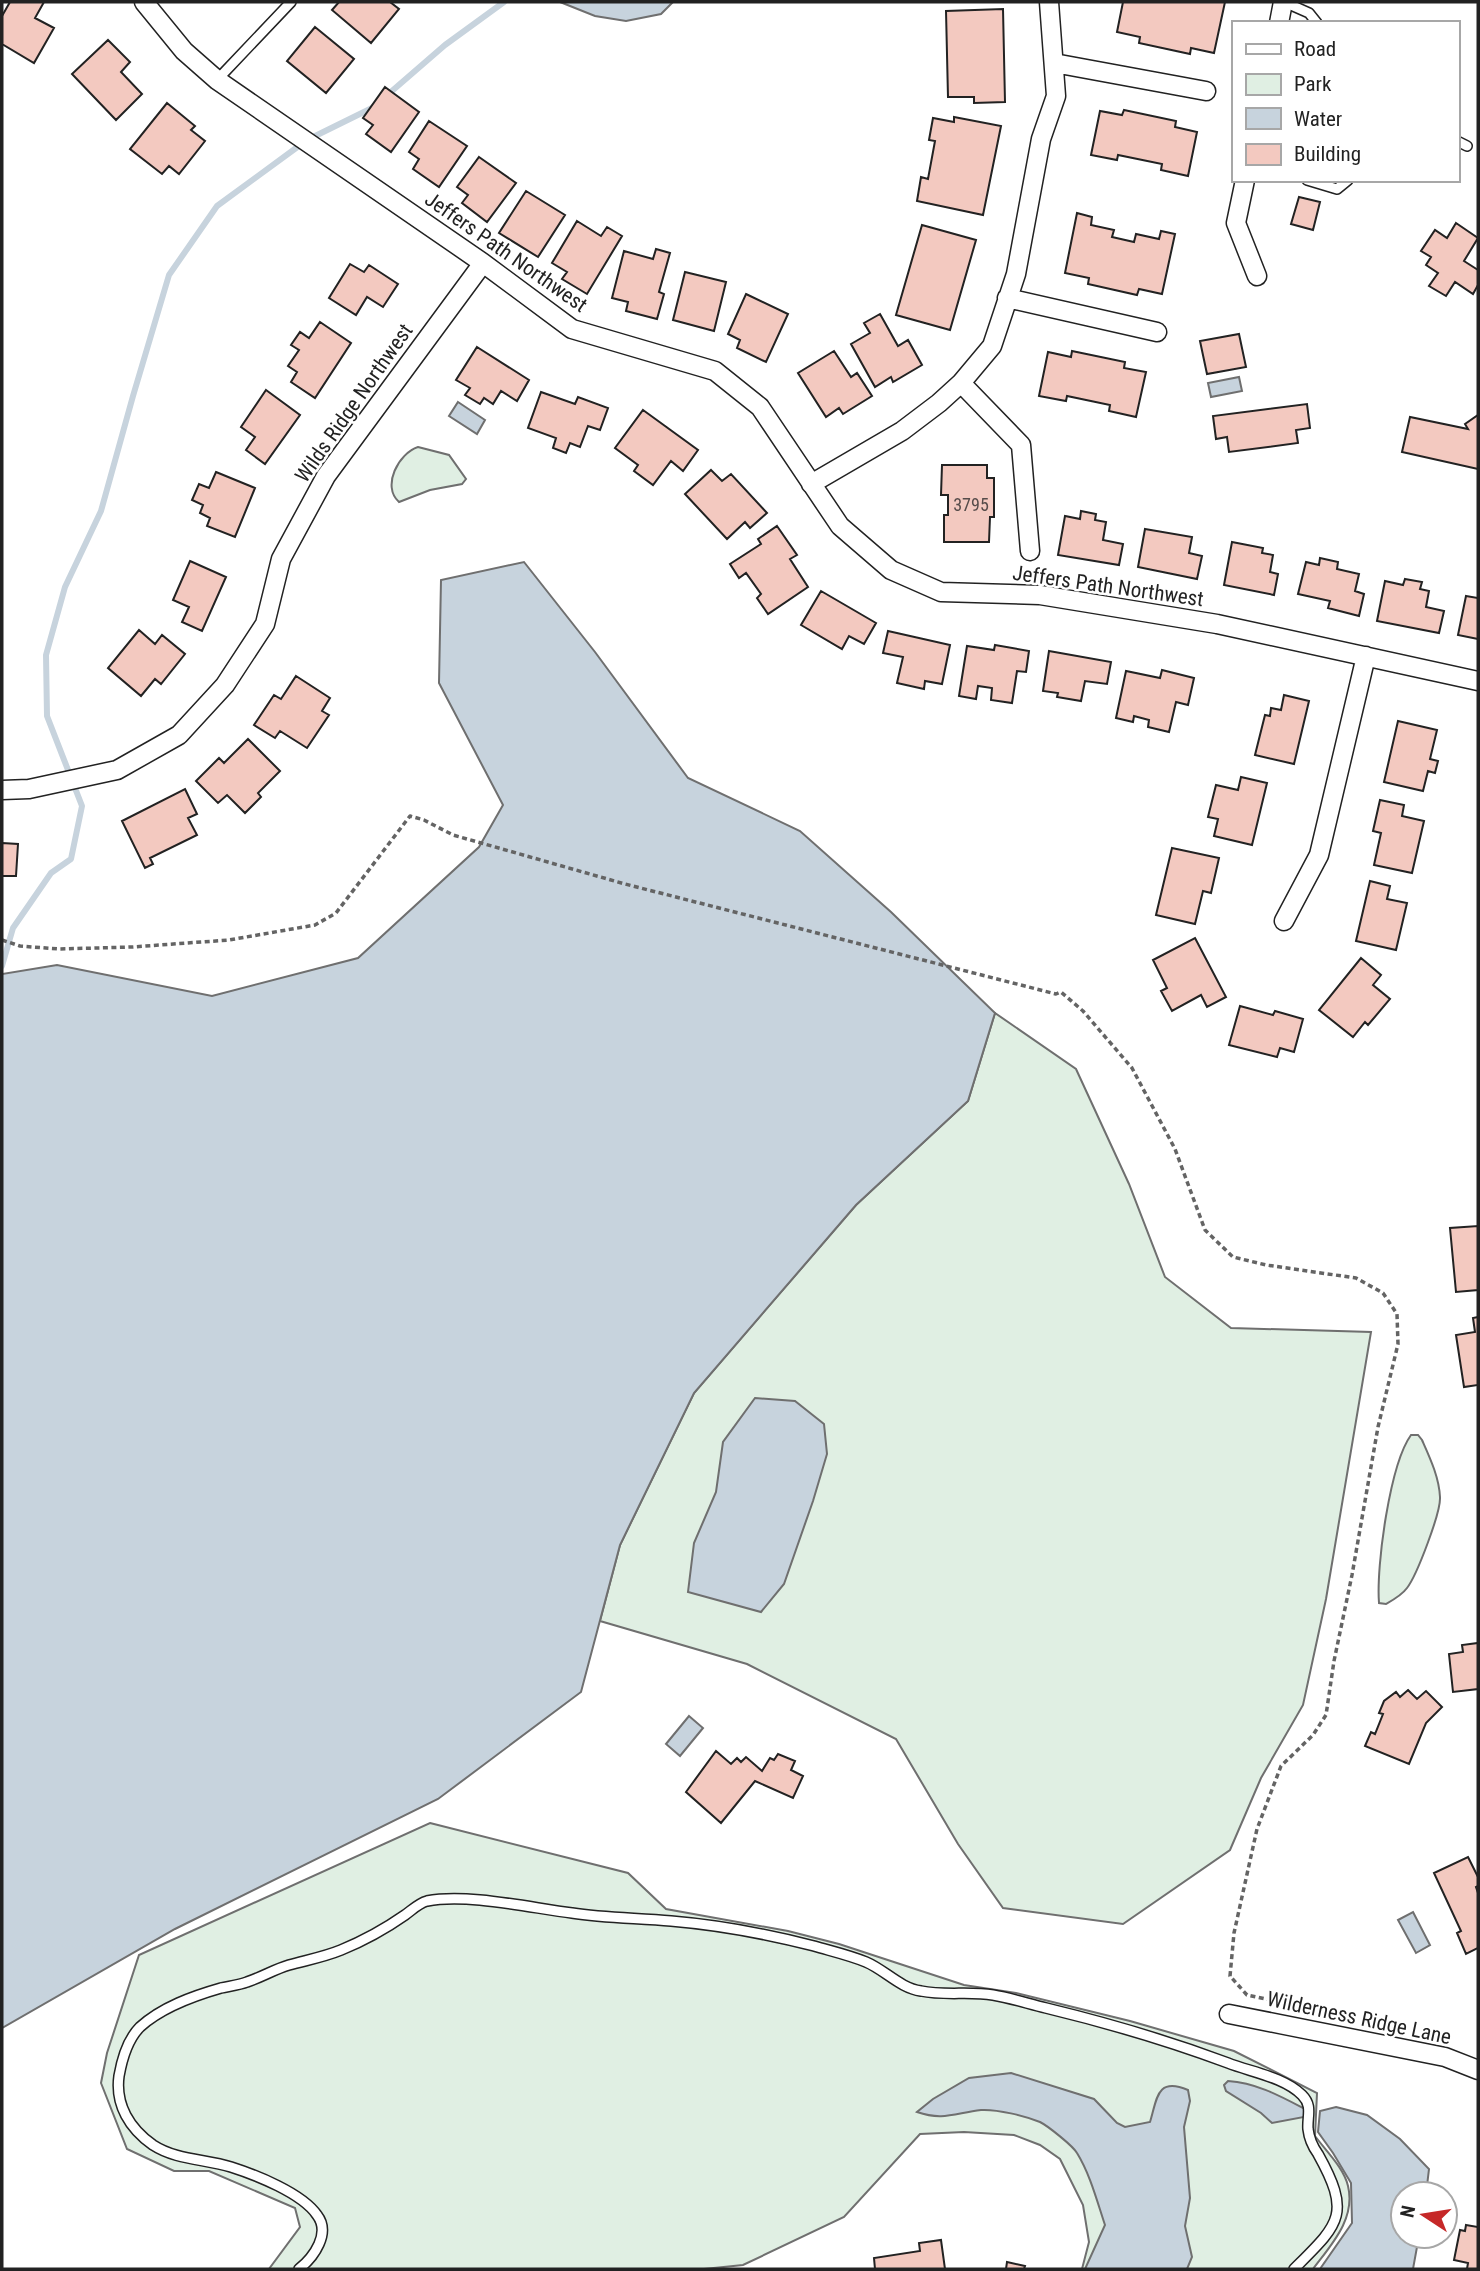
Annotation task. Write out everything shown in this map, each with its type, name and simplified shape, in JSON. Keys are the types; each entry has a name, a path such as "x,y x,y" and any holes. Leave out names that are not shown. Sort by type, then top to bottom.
{"street":[{"name":"Jeffers Path Northwest","path":"144,2 184,51 217,80 483,263 572,329 715,371 760,407 839,526 891,570 942,592 1040,595 1217,624 1478,681"},
{"path":"811,484 902,430 961,383 992,346 1021,253 1041,139 1056,96 1049,2"},
{"path":"1279,21 1284,2"},
{"path":"1054,63 1206,91"},
{"path":"1245,182 1236,223 1256,275"},
{"name":"Wilds Ridge Northwest","path":"2,790 29,789 117,770 179,735 225,685 265,624 281,559 326,476 483,263"},
{"path":"1007,298 1157,332"},
{"path":"961,383 1021,445 1030,551"},
{"path":"1284,921 1319,856 1366,656"},
{"name":"Wilderness Ridge Lane","path":"1229,2014 1445,2057 1478,2070"}],"lane":[{"path":"217,80 291,2"},
{"path":"1284,2 1310,13 1316,21"},
{"path":"1459,142 1467,146"},
{"path":"1314,182 1337,189 1346,182"},
{"path":"299,2269 308,2262 318,2247 322,2230 319,2216 301,2200 254,2175 207,2160 170,2154 153,2145 128,2121 119,2103 118,2086 121,2062 129,2042 138,2029 164,2010 191,1998 345,1949 380,1931 423,1902 460,1900 574,1914 682,1922 783,1939 866,1962 898,1983 916,1991 995,1995 1143,2033 1257,2072 1298,2091 1307,2099 1311,2144 1337,2192 1338,2212 1331,2228 1317,2248 1294,2269"}],"path":[{"path":"2,940 20,946 59,949 132,947 229,940 314,926 336,913 410,816 453,835 625,884 1060,992 1083,1011 1132,1068 1175,1149 1205,1230 1233,1257 1266,1265 1356,1278 1384,1293 1397,1314 1398,1344 1378,1427 1326,1715 1313,1735 1281,1766 1257,1829 1234,1933 1230,1976 1247,1995 1358,2019"}],"green space":[{"path":"418,447 449,455 466,479 462,484 430,490 399,502 394,495 392,479 404,456"},
{"path":"995,1013 1076,1069 1129,1184 1165,1277 1231,1328 1371,1332 1326,1599 1303,1705 1261,1778 1230,1850 1123,1924 1003,1908 958,1844 896,1739 747,1664 600,1621 620,1545 694,1393 856,1205 968,1101"},
{"path":"1411,1435 1418,1435 1422,1440 1438,1482 1440,1497 1437,1516 1417,1570 1405,1591 1386,1604 1379,1603 1386,1516 1397,1468"},
{"path":"430,1823 628,1873 666,1909 788,1931 839,1944 964,1985 1016,1993 1130,2021 1234,2051 1317,2093 1315,2136 1346,2179 1350,2198 1345,2220 1334,2241 1313,2269 1082,2269 1089,2242 1083,2205 1060,2159 1040,2145 1014,2135 964,2132 920,2134 844,2217 743,2265 704,2269 269,2269 300,2227 295,2208 209,2171 174,2171 127,2149 101,2083 107,2053 139,1955"}],"water":[{"path":"560,2 673,2 661,14 626,21 595,16"},
{"path":"1239,377 1242,391 1211,397 1208,383"},
{"path":"458,402 485,420 477,434 449,416"},
{"path":"524,562 595,652 688,778 800,831 891,912 995,1013 968,1101 856,1205 694,1393 620,1545 581,1692 438,1799 175,1929 2,2028 2,974 57,965 212,996 358,958 479,847 503,805 439,683 441,580"},
{"path":"755,1398 795,1401 824,1424 827,1454 784,1584 761,1612 688,1592 694,1543 716,1492 723,1442"},
{"path":"689,1716 703,1728 680,1756 666,1744"},
{"path":"1413,1912 1430,1945 1416,1953 1398,1920"},
{"path":"1011,2073 1094,2099 1117,2123 1125,2127 1150,2122 1157,2099 1164,2088 1177,2086 1188,2090 1190,2101 1184,2127 1190,2198 1185,2226 1192,2257 1187,2269 1085,2269 1105,2225 1077,2153 1060,2136 1040,2122 1011,2113 988,2110 942,2116 917,2112 933,2099 969,2078"},
{"path":"1228,2081 1249,2084 1277,2095 1305,2109 1304,2117 1272,2123 1226,2091 1224,2085"},
{"path":"1336,2107 1367,2115 1400,2139 1429,2169 1428,2180 1389,2180 1389,2250 1416,2250 1413,2269 1320,2269 1352,2223 1351,2183 1318,2132 1320,2111"}],"building":[{"path":"10,2 44,2 35,18 54,28 34,63 2,44 2,16"},
{"path":"339,2 390,2 399,9 371,43 332,10"},
{"path":"1123,2 1225,2 1214,53 1191,48 1190,54 1139,43 1140,37 1117,32"},
{"path":"1003,9 1005,102 974,103 974,97 948,97 946,11"},
{"path":"315,27 354,59 326,93 287,61"},
{"path":"108,40 130,62 121,72 142,94 116,120 72,74"},
{"path":"385,87 419,112 391,152 366,134 373,125 363,118"},
{"path":"167,103 195,126 191,130 205,141 179,174 169,166 162,174 130,149"},
{"path":"1124,110 1176,121 1175,127 1197,132 1188,176 1161,170 1162,164 1118,155 1117,160 1091,155 1100,111 1122,115"},
{"path":"954,117 1001,126 983,215 917,201 921,177 928,179 935,141 929,140 933,118 954,122"},
{"path":"429,121 467,146 439,187 413,169 419,159 409,152"},
{"path":"479,157 516,183 487,222 462,203 468,195 457,187"},
{"path":"526,191 565,215 538,257 499,233"},
{"path":"1299,197 1320,202 1313,230 1291,224"},
{"path":"1077,213 1092,217 1091,225 1114,230 1112,237 1134,242 1136,234 1159,239 1161,231 1175,234 1162,294 1139,289 1137,295 1088,284 1089,278 1065,273"},
{"path":"577,221 601,236 607,227 622,236 587,294 562,279 567,272 552,263"},
{"path":"1456,223 1478,238 1464,261 1478,270 1478,285 1473,294 1455,282 1446,296 1429,286 1438,273 1426,265 1431,257 1421,251 1435,230 1447,238"},
{"path":"922,225 976,240 950,330 896,315"},
{"path":"656,249 670,253 659,292 664,294 657,319 626,311 628,302 612,298 624,251 653,259"},
{"path":"350,264 364,272 369,265 398,284 383,307 367,297 356,315 329,298"},
{"path":"685,272 726,282 714,331 673,320"},
{"path":"746,294 788,314 766,362 737,348 740,340 728,334"},
{"path":"880,314 898,346 908,340 922,365 893,382 891,377 875,387 851,344 870,333 864,323"},
{"path":"320,322 351,343 315,398 291,382 297,372 288,366 299,350 291,345 300,332 309,338"},
{"path":"1239,334 1246,367 1207,374 1200,341"},
{"path":"477,347 529,380 517,401 501,391 493,404 484,398 480,404 465,395 470,388 456,380"},
{"path":"834,351 851,377 857,373 872,396 843,414 839,408 826,417 798,373"},
{"path":"1072,351 1125,362 1124,368 1146,372 1136,417 1109,411 1110,405 1067,396 1066,401 1039,396 1048,352 1071,357"},
{"path":"266,390 300,415 265,464 246,450 255,437 241,427"},
{"path":"541,392 575,404 578,397 608,408 600,430 588,426 580,447 570,443 566,453 553,448 556,438 528,428"},
{"path":"1307,404 1310,428 1296,430 1298,443 1229,452 1227,437 1216,439 1213,416"},
{"path":"643,410 698,450 683,471 671,461 653,485 634,471 638,465 615,448"},
{"path":"1478,415 1478,469 1402,452 1410,417 1468,429 1465,424"},
{"path":"942,465 987,465 987,478 994,478 994,517 990,517 989,542 944,542 944,515 948,515 948,495 941,495"},
{"path":"711,470 722,481 731,474 767,513 750,528 745,522 727,539 685,494"},
{"path":"216,472 255,488 235,537 207,526 210,518 200,513 203,505 192,500 199,484 209,488"},
{"path":"1081,511 1096,514 1095,520 1106,522 1103,540 1123,544 1119,565 1058,555 1065,516 1080,519"},
{"path":"777,526 797,555 790,559 808,587 768,614 757,598 761,594 746,573 739,578 730,564 761,544 758,539"},
{"path":"1145,529 1192,537 1189,553 1202,556 1197,579 1138,567"},
{"path":"1232,542 1263,548 1262,553 1273,555 1270,572 1278,574 1274,595 1224,585"},
{"path":"1320,558 1338,562 1337,569 1359,574 1355,591 1364,594 1359,616 1328,608 1330,601 1298,594 1306,562 1319,565"},
{"path":"190,561 226,577 202,631 182,622 189,607 173,600"},
{"path":"1405,579 1422,582 1420,589 1429,591 1426,607 1444,611 1439,633 1377,621 1385,581 1403,585"},
{"path":"821,591 876,623 864,644 849,636 842,649 801,625"},
{"path":"1466,596 1478,598 1478,639 1458,635"},
{"path":"139,630 155,644 162,635 185,654 161,684 155,679 141,696 108,668"},
{"path":"888,631 950,645 942,684 925,681 924,689 897,683 903,657 883,653"},
{"path":"995,645 1029,651 1026,672 1017,671 1012,703 991,700 992,688 978,686 976,699 959,696 967,646 994,650"},
{"path":"1049,651 1111,662 1107,684 1085,681 1081,701 1057,697 1058,693 1043,691"},
{"path":"1162,670 1194,678 1188,705 1176,702 1169,732 1148,727 1149,720 1134,716 1133,722 1116,718 1126,671 1160,678"},
{"path":"296,676 330,698 322,711 329,715 307,748 280,731 275,738 254,725 274,695 281,699"},
{"path":"1284,695 1309,701 1294,764 1255,755 1265,715 1270,716 1271,708 1281,710"},
{"path":"1398,721 1437,730 1430,759 1438,761 1435,773 1428,771 1423,791 1384,782"},
{"path":"248,739 280,771 258,793 261,797 245,813 227,795 218,803 196,781 219,758 224,763"},
{"path":"1241,777 1267,783 1252,845 1214,836 1218,819 1208,817 1216,785 1238,790"},
{"path":"185,789 197,814 188,818 197,835 150,858 153,864 145,868 122,821"},
{"path":"1380,800 1404,805 1402,816 1424,821 1412,873 1374,865 1381,833 1373,831"},
{"path":"2,843 18,844 16,876 2,876"},
{"path":"1172,848 1219,858 1211,893 1203,891 1195,924 1156,915"},
{"path":"1370,881 1390,886 1387,899 1407,903 1396,950 1356,941"},
{"path":"1195,938 1226,997 1207,1007 1201,995 1172,1011 1161,991 1167,988 1153,960"},
{"path":"1361,958 1381,975 1373,985 1390,999 1368,1025 1365,1022 1353,1037 1319,1010"},
{"path":"1240,1006 1273,1015 1275,1011 1303,1019 1294,1052 1280,1048 1277,1057 1229,1045"},
{"path":"1478,1226 1478,1290 1456,1292 1450,1228"},
{"path":"1478,1317 1478,1385 1464,1387 1456,1335 1475,1332 1473,1318"},
{"path":"1478,1643 1478,1689 1453,1692 1449,1654 1463,1652 1462,1645"},
{"path":"1408,1690 1417,1699 1426,1691 1442,1707 1426,1723 1409,1764 1365,1746 1371,1732 1375,1734 1383,1714 1379,1713 1384,1701 1396,1692 1400,1697"},
{"path":"716,1751 731,1764 737,1758 741,1762 746,1757 762,1771 770,1758 774,1760 778,1754 795,1761 791,1770 803,1776 793,1798 755,1781 721,1823 686,1792"},
{"path":"1468,1857 1478,1877 1478,1948 1466,1954 1457,1933 1461,1931 1434,1873"},
{"path":"1466,2225 1478,2227 1478,2269 1467,2269 1468,2263 1454,2260 1456,2250 1459,2250 1460,2230 1465,2231"},
{"path":"941,2240 945,2269 875,2269 874,2258 920,2251 919,2243"},
{"path":"1007,2262 1025,2266 1024,2269 1006,2269"}],"waterway":[{"path":"385,97 445,45 504,2"},
{"path":"2,966 13,928 51,873 71,859 82,806 47,716 46,655 65,587 101,511 169,275 217,206 307,140 374,107"}]}
